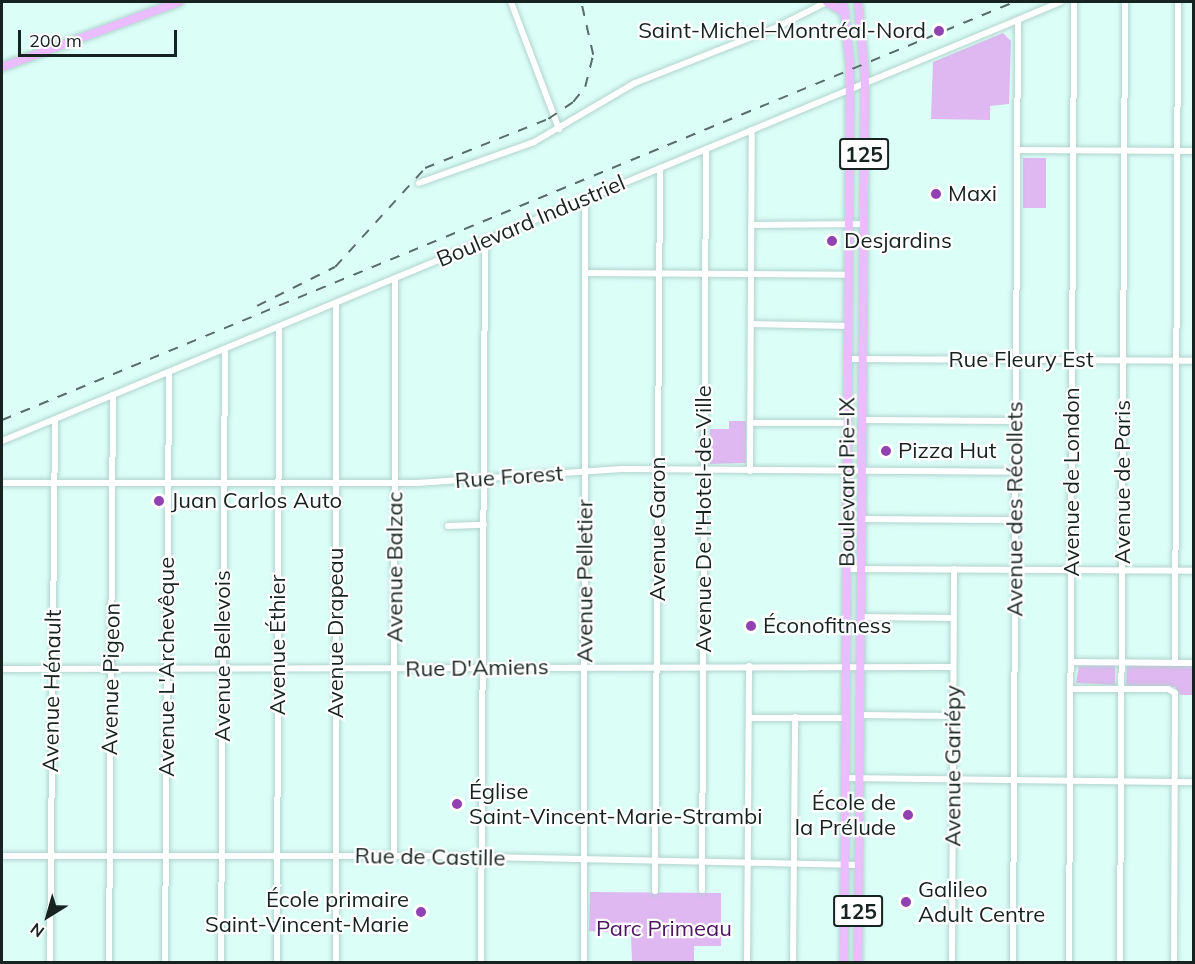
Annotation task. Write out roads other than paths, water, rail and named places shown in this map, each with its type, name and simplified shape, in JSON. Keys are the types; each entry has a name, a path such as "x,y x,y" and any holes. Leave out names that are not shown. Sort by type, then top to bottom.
{"main road":[{"path":"2,68 178,2"},
{"path":"827,2 845,13"},
{"name":"Boulevard Pie-IX","path":"843,2 850,90 844,963"},
{"name":"Boulevard Pie-IX","path":"858,2 864,84 858,963"}],"street":[{"path":"511,2 559,129"},
{"path":"418,183 517,149 559,129 635,83 777,27 827,2"},
{"name":"Boulevard Industriel","path":"2,441 1061,2"},
{"name":"Avenue de London","path":"1069,963 1074,2"},
{"name":"Avenue de Paris","path":"1120,963 1125,2"},
{"path":"1175,663 1178,2"},
{"name":"Avenue des Récollets","path":"1013,963 1018,20"},
{"path":"750,471 753,130"},
{"name":"Avenue De l'Hotel-de-Ville","path":"702,890 706,149"},
{"path":"1017,150 1194,151"},
{"name":"Avenue Garon","path":"655,891 660,168"},
{"name":"Avenue Pelletier","path":"584,963 585,199"},
{"path":"752,225 849,226 863,224"},
{"path":"481,963 485,241"},
{"path":"585,273 849,275"},
{"name":"Avenue Balzac","path":"394,856 395,278"},
{"name":"Avenue Drapeau","path":"336,303 336,963"},
{"path":"752,324 848,326"},
{"name":"Avenue Éthier","path":"277,963 279,327"},
{"name":"Avenue Bellevois","path":"221,963 225,349"},
{"name":"Rue Fleury Est","path":"848,359 1194,361"},
{"name":"Avenue L'Archevêque","path":"165,963 169,372"},
{"name":"Avenue Pigeon","path":"109,963 113,395"},
{"name":"Avenue Hénault","path":"50,963 55,420"},
{"path":"862,420 1016,421"},
{"path":"750,423 848,423"},
{"name":"Rue Forest","path":"2,483 395,483 659,469 848,473 862,470 1016,472"},
{"path":"861,519 1016,520"},
{"path":"448,526 484,525"},
{"path":"847,569 1194,571"},
{"name":"Avenue Gariépy","path":"952,963 954,569"},
{"path":"860,616 953,618"},
{"path":"1071,662 1194,663"},
{"name":"Rue D'Amiens","path":"2,669 394,670 657,665 953,667"},
{"path":"747,963 749,666"},
{"path":"1071,689 1168,689 1175,697 1174,963"},
{"path":"860,715 953,716"},
{"path":"793,963 795,717"},
{"path":"749,718 846,718"},
{"path":"845,778 1194,782"},
{"name":"Rue de Castille","path":"2,856 394,856 859,865"}],"railway":[{"path":"257,306 335,267 425,168 548,119 573,102 585,87 593,55 581,2"},
{"path":"2,420 1014,2"}],"place":[{"name":"Saint-Michel–Montréal-Nord","path":"939,31"},
{"name":"Maxi","path":"936,194"},
{"name":"Desjardins","path":"832,241"},
{"name":"Pizza Hut","path":"886,451"},
{"name":"Juan Carlos Auto","path":"159,501"},
{"name":"Éconofitness","path":"751,626"},
{"name":"Église Saint-Vincent-Marie-Strambi","path":"457,804"},
{"name":"École de la Prélude","path":"908,815"},
{"name":"Galileo Adult Centre","path":"906,902"},
{"name":"École primaire Saint-Vincent-Marie","path":"421,912"}],"park label":[{"name":"Parc Primeau","path":"664,929"}]}
